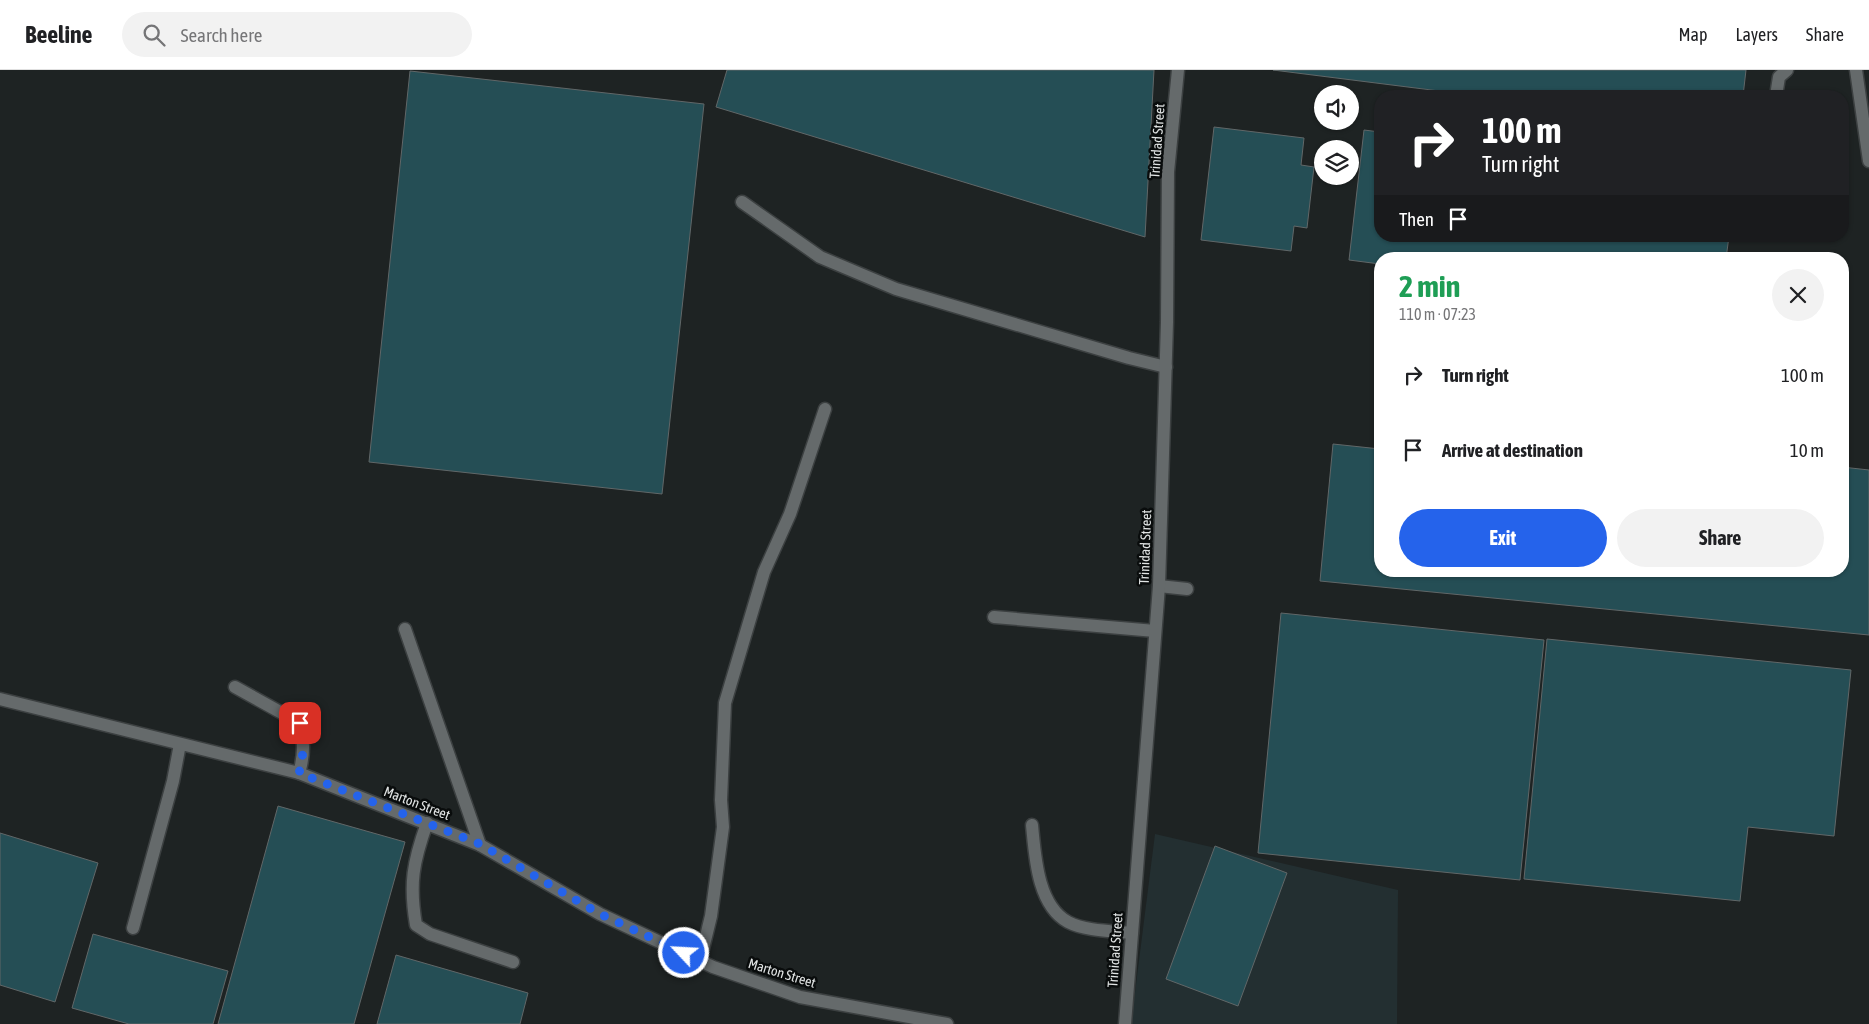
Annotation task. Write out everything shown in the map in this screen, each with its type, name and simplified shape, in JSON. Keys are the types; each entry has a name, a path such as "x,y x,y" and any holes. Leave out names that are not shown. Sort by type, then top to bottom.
{"street":[{"name":"Trinidad Street","path":"1125,1024 1159,586 1166,366 1168,172 1178,70"},
{"path":"1777,90 1779,77 1787,70"},
{"path":"1856,70 1869,161"},
{"path":"742,202 820,257 896,289 1129,358 1166,366"},
{"path":"700,961 710,916 723,827 722,738 725,703 741,642 764,572 790,514 826,409"},
{"path":"1159,586 1187,589"},
{"path":"994,617 1156,630"},
{"path":"405,629 480,844"},
{"path":"235,687 300,723 303,736 302,766 299,773"},
{"name":"Marton Street","path":"0,699 299,773 480,844 600,914 700,961 800,997 947,1024"},
{"path":"133,928 173,781 180,744"},
{"path":"427,823 418,850 411,896 416,925 430,934 513,962"},
{"path":"1032,825 1036,872 1054,911 1068,922 1100,930 1132,933"}],"shaded area":[{"path":"1155,834 1398,890 1397,1024 1131,1024"}],"building":[{"path":"727,70 1154,70 1145,237 716,107"},
{"path":"1273,70 1746,70 1744,90 1431,90"},
{"path":"410,71 704,104 662,494 369,462"},
{"path":"1214,127 1304,138 1301,165 1314,167 1307,228 1294,226 1291,251 1201,240"},
{"path":"1364,130 1374,131 1374,242 1728,242 1727,252 1374,252 1374,263 1349,260"},
{"path":"1333,444 1374,448 1374,577 1849,577 1849,468 1869,470 1869,635 1320,581"},
{"path":"1281,613 1544,640 1520,880 1258,853"},
{"path":"1547,639 1851,670 1834,836 1748,827 1740,901 1524,879"},
{"path":"278,806 405,842 354,1024 218,1024"},
{"path":"0,833 98,863 55,1002 0,985"},
{"path":"1215,846 1287,873 1238,1006 1166,979"},
{"path":"93,934 228,971 213,1024 129,1024 72,1008"},
{"path":"396,955 528,993 520,1024 377,1024"}],"route":[{"path":"300,723 303,736 302,766 299,773 480,844 600,914 684,953"}]}
